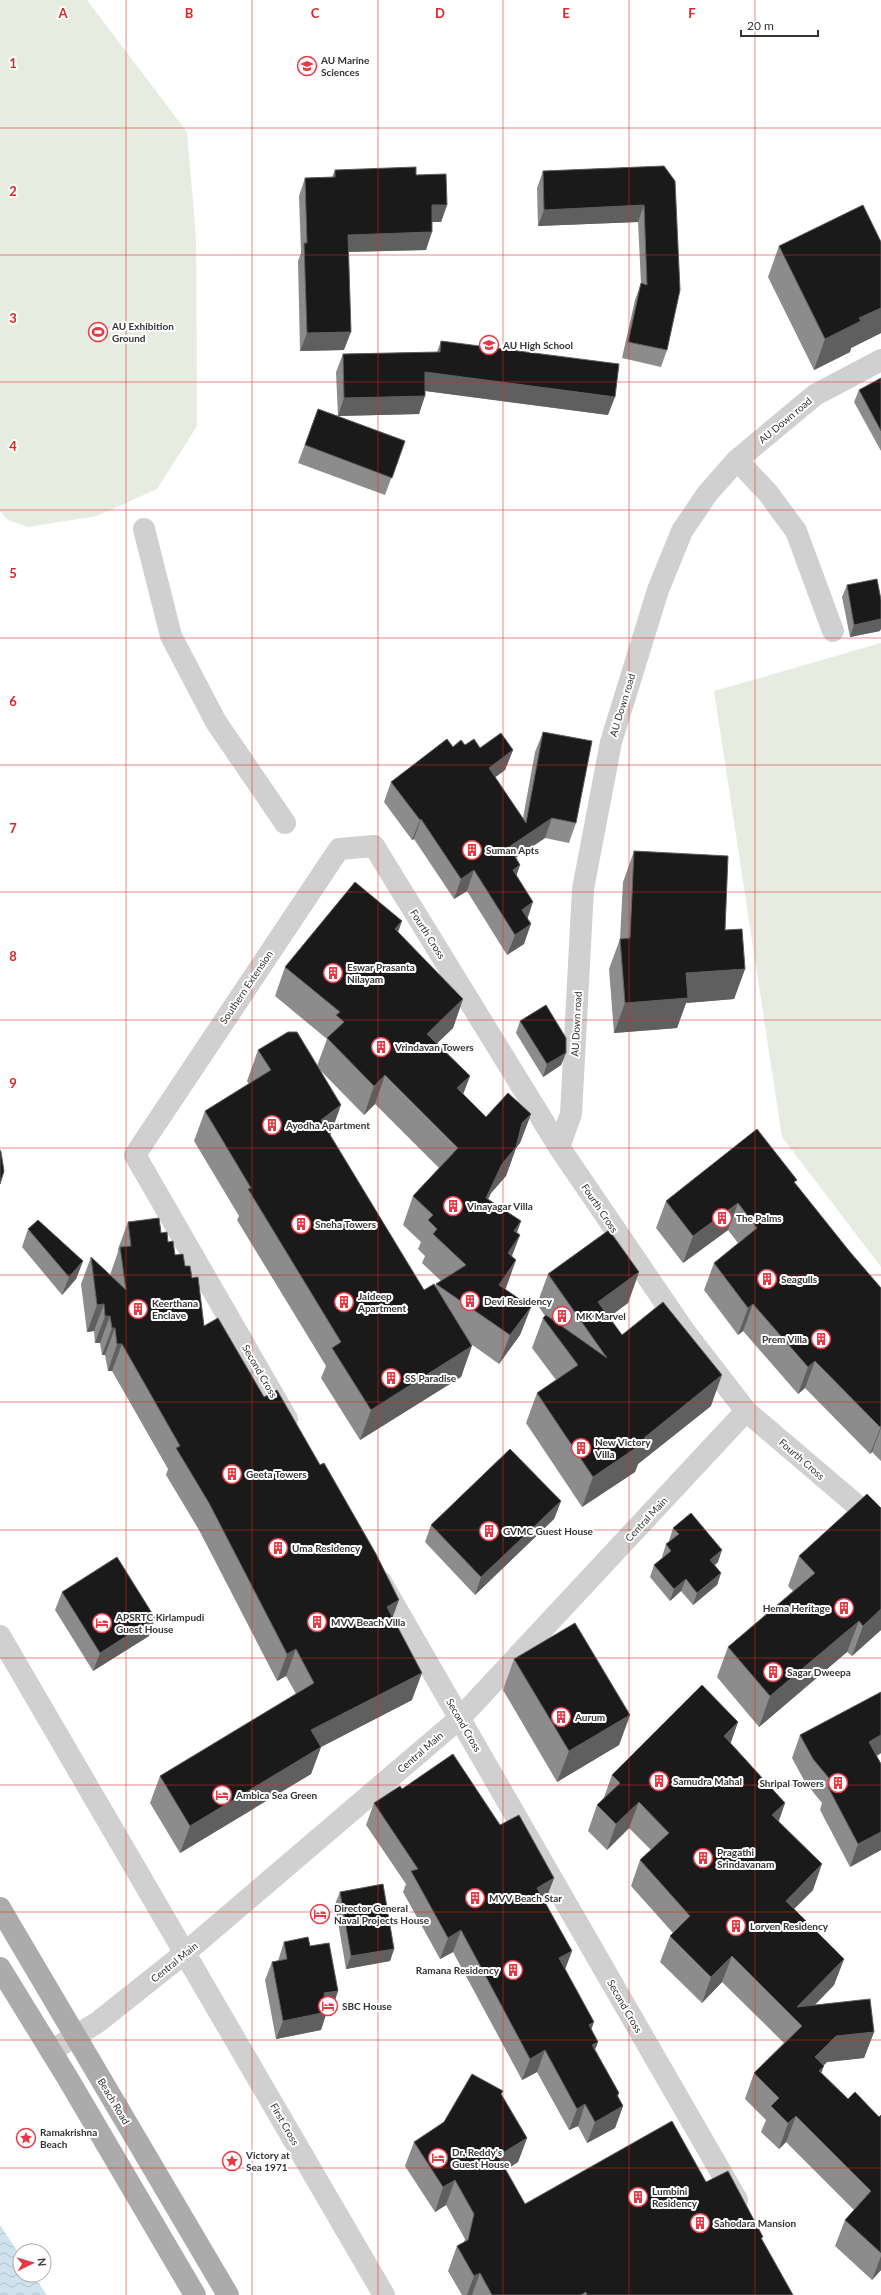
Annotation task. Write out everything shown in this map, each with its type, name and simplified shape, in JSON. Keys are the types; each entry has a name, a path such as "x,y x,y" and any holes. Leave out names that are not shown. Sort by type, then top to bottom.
{"main road":[{"name":"Beach Road","path":"0,1908 228,2295"},
{"path":"0,1968 51,2051 195,2295"}],"street":[{"name":"AU Down road","path":"559,1147 571,1114 583,889 611,742 658,590 682,531 707,494 737,460 815,395 881,360"},
{"path":"737,460 768,493 796,531 833,631"},
{"path":"144,529 171,636 216,722 285,823"},
{"name":"Fourth Cross","path":"374,846 559,1147 685,1332 746,1411 881,1526"},
{"name":"Southern Extension","path":"135,1155 339,849 374,846"},
{"name":"Second Cross","path":"135,1155 297,1436"},
{"name":"Central Main","path":"51,2051 98,2022 186,1952 460,1718 746,1411"},
{"name":"Second Cross","path":"372,1567 748,2220"},
{"name":"First Cross","path":"0,1636 186,1952 384,2295"}],"shaded area":[{"name":"AU Exhibition Ground","path":"0,0 87,0 187,132 196,238 197,426 157,489 97,516 28,527 8,520 0,511"},
{"path":"881,643 881,1267 782,1137 714,691"}],"water":[{"path":"0,2225 12,2243 12,2283 39,2283 47,2295 0,2295"}],"building":[{"path":"664,166 675,181 680,290 667,350 628,342 641,283 647,285 644,205 544,210 543,171"},
{"path":"416,167 416,175 446,174 447,205 432,205 432,232 348,235 351,332 307,333 304,243 307,243 305,178 335,177 335,170"},
{"path":"863,205 881,242 881,308 859,318 861,321 825,339 779,246"},
{"path":"441,341 619,364 615,397 425,372 425,396 344,398 343,354 440,352"},
{"path":"881,378 881,431 859,390"},
{"path":"318,409 405,441 392,478 305,445"},
{"path":"877,579 881,600 881,619 854,625 847,585"},
{"path":"543,732 592,741 576,823 552,818 509,847 520,865 513,870 533,902 522,910 531,924 515,935 474,870 461,879 421,819 420,820 391,782 447,739 453,747 461,740 465,745 474,739 480,748 501,733 513,750 489,768 526,823"},
{"path":"634,851 728,856 725,930 742,929 745,969 686,973 688,998 625,1003 620,939 630,938"},
{"path":"355,882 402,921 395,929 463,999 427,1034 470,1076 457,1088 486,1117 508,1093 531,1114 522,1123 516,1147 502,1164 486,1198 521,1221 514,1231 520,1235 508,1253 516,1260 499,1285 531,1307 510,1335 436,1284 466,1265 433,1234 437,1229 428,1220 433,1215 413,1196 458,1148 385,1075 374,1086 327,1038 344,1022 336,1015 340,1012 285,967"},
{"path":"546,1005 566,1038 566,1053 547,1064 520,1021"},
{"path":"288,1032 297,1032 341,1105 321,1120 424,1290 434,1284 472,1346 371,1410 332,1348 341,1342 248,1189 251,1188 205,1111 271,1070 258,1050"},
{"path":"757,1129 797,1180 794,1182 881,1288 880,1427 815,1361 808,1367 753,1304 748,1308 714,1263 757,1228 738,1203 693,1236 666,1201"},
{"path":"0,1150 4,1171 0,1184"},
{"path":"159,1218 161,1233 167,1232 168,1242 173,1241 175,1255 183,1254 185,1266 190,1266 192,1278 198,1277 204,1326 218,1318 264,1397 277,1390 320,1465 324,1463 376,1554 399,1600 387,1607 422,1673 311,1730 321,1747 190,1826 160,1776 314,1683 296,1649 287,1654 209,1503 176,1448 180,1446 122,1344 117,1344 115,1328 112,1328 110,1316 105,1316 104,1304 97,1305 91,1257 126,1290 120,1247 131,1246 128,1222"},
{"path":"38,1220 83,1261 69,1277 28,1229"},
{"path":"609,1230 639,1272 598,1302 622,1335 663,1302 722,1375 644,1438 646,1441 593,1477 537,1393 578,1365 543,1318 546,1315 607,1358 548,1274"},
{"name":"GVMC Guest House","path":"510,1449 561,1501 481,1577 431,1525"},
{"path":"867,1494 881,1508 881,1609 863,1626 859,1621 770,1696 728,1647 815,1573 799,1556"},
{"path":"691,1513 722,1550 710,1560 721,1573 697,1593 686,1579 674,1589 654,1565 671,1551 666,1544 679,1534 673,1528"},
{"name":"APSRTC Kirlampudi Guest House","path":"117,1557 155,1618 100,1653 62,1592"},
{"path":"575,1623 630,1715 569,1751 514,1659"},
{"path":"702,1685 738,1722 724,1736 785,1803 772,1815 822,1864 786,1901 844,1959 797,2007 870,1999 874,2032 836,2036 815,2057 824,2066 819,2071 848,2099 855,2092 879,2117 881,2115 881,2253 845,2220 871,2191 796,2116 788,2123 771,2106 779,2098 754,2073 802,2026 732,1956 711,1977 670,1936 690,1916 640,1860 669,1833 639,1802 616,1824 597,1805 620,1783 612,1775"},
{"name":"Shripal Towers","path":"881,1692 881,1735 869,1742 881,1764 881,1832 858,1844 828,1787 833,1783 813,1759 800,1735"},
{"path":"453,1754 500,1825 519,1815 554,1878 537,1888 572,1951 559,1958 594,2022 589,2025 598,2042 592,2045 619,2093 617,2095 623,2106 595,2122 585,2104 577,2109 545,2050 530,2059 461,1930 448,1938 411,1871 418,1869 374,1803 400,1786 402,1789"},
{"path":"383,1884 394,1949 351,1956 340,1892"},
{"path":"308,1937 310,1946 329,1943 338,1991 324,1993 327,2012 283,2021 272,1962 287,1959 284,1942"},
{"path":"472,2074 503,2091 501,2094 527,2138 498,2156 525,2204 672,2121 706,2182 728,2171 763,2237 761,2238 793,2295 587,2295 586,2292 581,2295 492,2295 480,2273 474,2276 457,2246 468,2240 474,2214 455,2180 443,2187 414,2142 444,2122"}],"place":[{"name":"AU Marine Sciences","path":"307,66"},
{"name":"AU Exhibition Ground","path":"98,332"},
{"name":"AU High School","path":"489,345"},
{"name":"Suman Apts","path":"472,850"},
{"name":"Eswar Prasanta Nilayam","path":"333,973"},
{"name":"Vrindavan Towers","path":"381,1047"},
{"name":"Ayodha Apartment","path":"272,1125"},
{"name":"Vinayagar Villa","path":"453,1206"},
{"name":"The Palms","path":"722,1218"},
{"name":"Sneha Towers","path":"301,1224"},
{"name":"Seagulls","path":"767,1279"},
{"name":"Devi Residency","path":"470,1301"},
{"name":"Jaideep Apartment","path":"344,1302"},
{"name":"Keerthana Enclave","path":"138,1309"},
{"name":"MK Marvel","path":"562,1316"},
{"name":"Prem Villa","path":"821,1339"},
{"name":"SS Paradise","path":"391,1378"},
{"name":"New Victory Villa","path":"581,1448"},
{"name":"Geeta Towers","path":"232,1474"},
{"name":"GVMC Guest House","path":"489,1531"},
{"name":"Uma Residency","path":"278,1548"},
{"name":"Hema Heritage","path":"844,1608"},
{"name":"MVV Beach Villa","path":"317,1622"},
{"name":"APSRTC Kirlampudi Guest House","path":"102,1623"},
{"name":"Sagar Dweepa","path":"773,1672"},
{"name":"Aurum","path":"561,1717"},
{"name":"Samudra Mahal","path":"659,1781"},
{"name":"Shripal Towers","path":"838,1783"},
{"name":"Ambica Sea Green","path":"222,1795"},
{"name":"Pragathi Srindavanam","path":"703,1858"},
{"name":"MVV Beach Star","path":"475,1898"},
{"name":"Director General Naval Projects House","path":"320,1914"},
{"name":"Lorven Residency","path":"736,1926"},
{"name":"Ramana Residency","path":"513,1970"},
{"name":"SBC House","path":"328,2006"},
{"name":"Ramakrishna Beach","path":"26,2138"},
{"name":"Dr. Reddy's Guest House","path":"438,2158"},
{"name":"Victory at Sea 1971","path":"232,2161"},
{"name":"Lumbini Residency","path":"638,2197"},
{"name":"Sahodara Mansion","path":"700,2223"}]}
